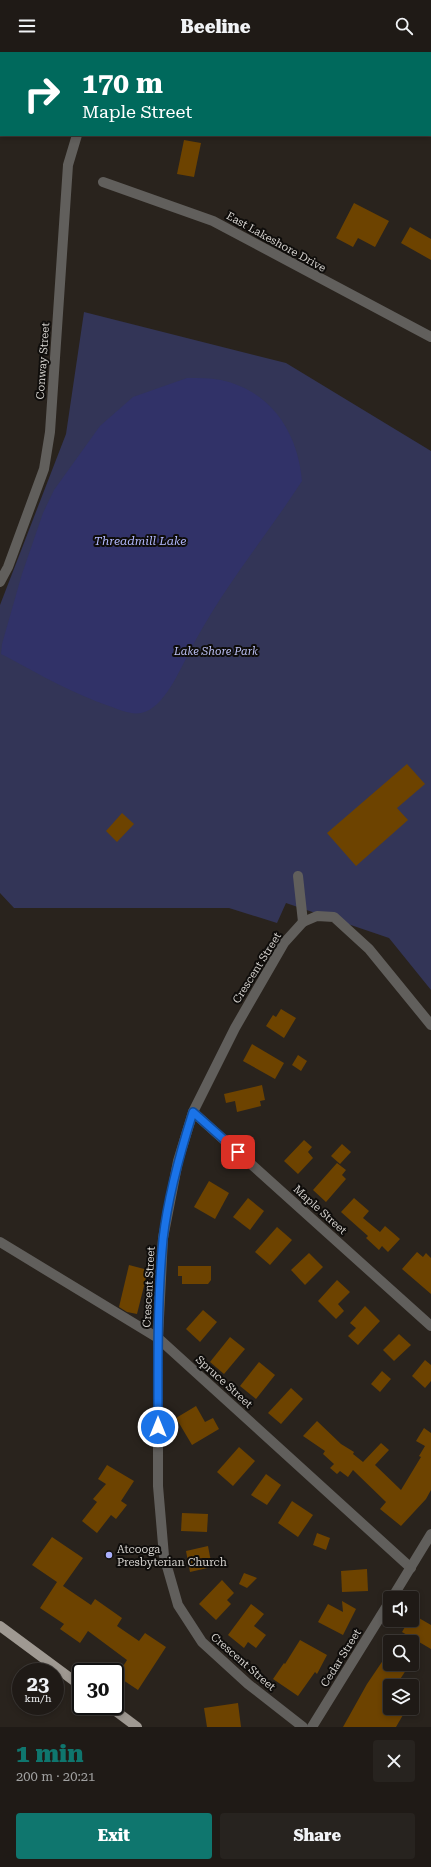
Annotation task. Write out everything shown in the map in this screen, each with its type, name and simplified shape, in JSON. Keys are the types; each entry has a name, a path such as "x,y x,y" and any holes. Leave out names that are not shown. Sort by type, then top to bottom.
{"main road":[{"path":"0,1626 72,1679"},
{"path":"121,1715 137,1727"}],"street":[{"name":"Conway Street","path":"0,582 11,561 44,469 50,432 68,165 77,136"},
{"name":"East Lakeshore Drive","path":"103,182 213,221 431,337"},
{"path":"298,876 303,922 317,916 334,917 369,949 431,1025"},
{"name":"Crescent Street","path":"303,922 284,943 235,1028 193,1112 178,1161 163,1238 158,1338 158,1486 164,1556 178,1605 202,1642 248,1684 303,1727"},
{"name":"Maple Street","path":"193,1112 431,1326"},
{"name":"Spruce Street","path":"0,1242 158,1338 411,1568"},
{"path":"396,1591 431,1534"},
{"name":"Cedar Street","path":"312,1727 383,1612"}],"green space":[{"name":"Lake Shore Park","path":"84,312 286,363 431,451 431,990 389,938 286,903 277,923 229,908 14,908 0,893 0,605 66,434"}],"water":[{"name":"Threadmill Lake","path":"187,378 217,379 239,385 268,404 279,416 288,430 295,446 302,481 229,585 164,696 149,710 141,713 133,713 95,701 70,690 1,654 2,644 22,574 43,513 54,490 100,426 133,397"}],"building":[{"path":"184,140 201,143 194,177 177,174"},
{"path":"354,203 389,221 375,247 358,238 353,247 336,238"},
{"path":"410,227 431,239 431,260 401,243"},
{"path":"407,764 425,784 397,808 408,820 356,866 327,833"},
{"path":"122,813 134,824 117,842 106,831"},
{"path":"281,1009 296,1018 284,1038 266,1026 273,1015 276,1017"},
{"path":"252,1044 284,1063 275,1079 243,1061"},
{"path":"298,1055 307,1061 301,1071 292,1065"},
{"path":"262,1085 265,1100 260,1101 261,1106 237,1112 235,1101 226,1103 224,1094"},
{"path":"304,1140 312,1147 308,1152 313,1158 298,1174 284,1161"},
{"path":"342,1144 351,1152 340,1164 331,1156"},
{"path":"337,1163 346,1170 342,1175 346,1179 326,1202 313,1190"},
{"path":"209,1181 229,1193 215,1219 194,1207"},
{"path":"248,1198 264,1211 250,1230 233,1217"},
{"path":"354,1198 369,1211 363,1218 380,1232 385,1226 400,1239 388,1252 382,1246 379,1250 366,1238 368,1236 341,1212"},
{"path":"277,1227 292,1240 270,1265 255,1252"},
{"path":"417,1252 423,1257 426,1253 431,1258 431,1294 402,1269"},
{"path":"309,1253 323,1267 305,1285 291,1270"},
{"path":"129,1265 148,1270 137,1314 127,1312 119,1307"},
{"path":"178,1266 211,1266 211,1280 208,1284 182,1284 182,1276 178,1276"},
{"path":"337,1280 350,1292 338,1304 344,1311 336,1319 318,1301"},
{"path":"365,1306 380,1321 358,1345 348,1336 356,1328 350,1323"},
{"path":"203,1310 217,1322 200,1342 186,1329"},
{"path":"399,1334 411,1345 394,1361 383,1350"},
{"path":"230,1337 245,1349 224,1374 210,1362"},
{"path":"425,1360 431,1365 431,1381 425,1388 412,1376"},
{"path":"259,1362 275,1375 256,1399 240,1386"},
{"path":"382,1371 391,1379 380,1392 371,1384"},
{"path":"291,1388 303,1399 281,1424 268,1413"},
{"path":"196,1406 205,1422 213,1418 219,1429 192,1445 176,1418"},
{"path":"317,1421 341,1444 354,1452 353,1454 363,1462 381,1443 389,1450 375,1465 401,1490 421,1457 419,1456 425,1446 416,1441 424,1428 431,1433 431,1490 426,1499 401,1526 380,1509 386,1502 353,1470 348,1477 340,1471 337,1474 330,1468 334,1464 323,1454 325,1451 303,1436"},
{"path":"239,1447 255,1461 233,1486 217,1472"},
{"path":"107,1465 134,1481 121,1501 127,1505 116,1519 111,1515 97,1533 82,1521 97,1502 93,1499 106,1484 98,1479"},
{"path":"266,1474 281,1485 267,1505 251,1495"},
{"path":"292,1501 313,1515 298,1537 278,1523"},
{"path":"182,1513 208,1514 207,1532 181,1531"},
{"path":"317,1533 330,1538 326,1550 313,1545"},
{"path":"52,1537 83,1558 63,1586 91,1605 95,1599 122,1618 117,1626 139,1641 145,1633 166,1647 138,1690 124,1681 124,1665 127,1660 88,1631 80,1643 60,1629 64,1624 40,1608 57,1582 32,1565"},
{"path":"208,1546 212,1567 190,1572 186,1551"},
{"path":"367,1569 368,1591 342,1592 341,1571"},
{"path":"244,1573 257,1578 247,1588 239,1584"},
{"path":"222,1580 234,1593 227,1600 231,1604 216,1620 199,1604"},
{"path":"342,1601 356,1609 343,1635 318,1622 328,1604 343,1612"},
{"path":"251,1604 264,1614 254,1626 266,1635 256,1648 248,1642 244,1648 228,1635"},
{"path":"419,1618 431,1625 431,1649 419,1642 419,1635 407,1635 402,1632 405,1627 419,1627"},
{"path":"300,1640 327,1655 317,1674 315,1672 298,1696 273,1679 284,1663 285,1664"},
{"path":"383,1660 383,1671 405,1671 400,1679 383,1679 383,1715 403,1715 396,1727 343,1727 367,1684"},
{"path":"238,1703 241,1727 207,1727 204,1708"}],"place":[{"name":"Atcooga Presbyterian Church","path":"109,1555"}],"route":[{"path":"158,1427 158,1338 163,1238 178,1161 193,1112 238,1152"}]}
